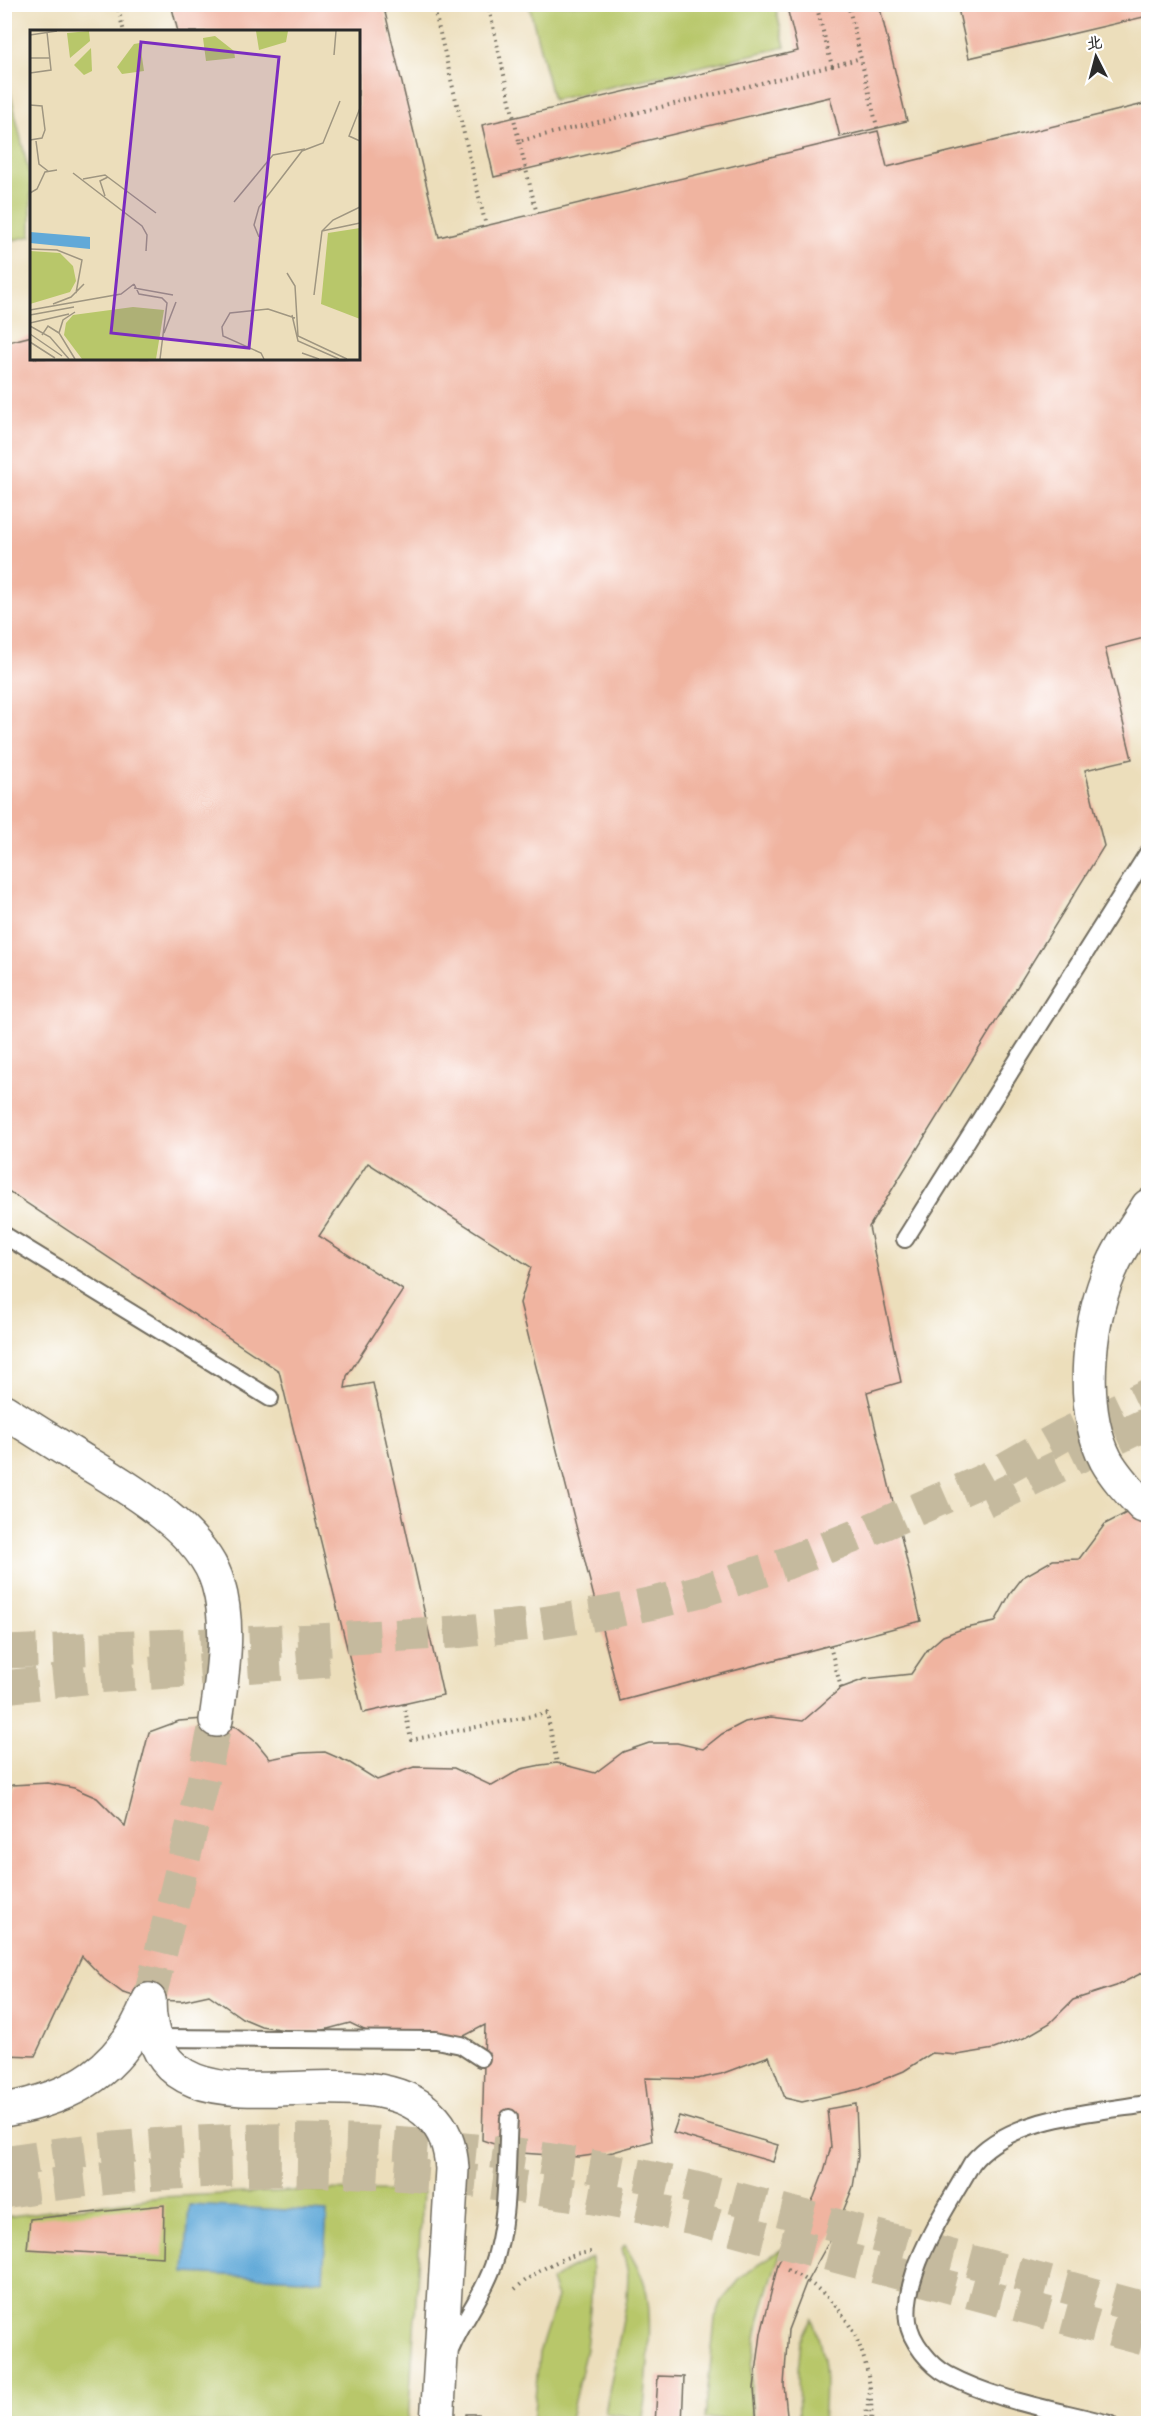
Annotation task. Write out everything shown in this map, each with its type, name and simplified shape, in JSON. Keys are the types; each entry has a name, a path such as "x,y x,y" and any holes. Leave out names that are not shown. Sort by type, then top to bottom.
{"main road":[{"path":"1143,1506 1121,1482 1106,1459 1096,1431 1089,1389 1093,1340 1104,1284 1115,1259 1149,1206"},
{"path":"4,1411 136,1493 166,1516 188,1537 207,1561 218,1583 223,1612 222,1677 216,1720"},
{"path":"4,2110 49,2100 74,2090 96,2075 125,2046 139,2024 149,2000 154,2038 164,2056 173,2066 201,2084 227,2089 330,2088 385,2091 414,2102 437,2122 448,2144 452,2169 438,2410"}],"lane":[{"path":"905,1239 1148,854"},
{"path":"4,1235 270,1398"},
{"path":"154,2038 436,2040 461,2045 481,2058"},
{"path":"1109,2424 1004,2397 946,2374 928,2359 912,2335 908,2322 909,2294 921,2257 972,2163 980,2153 1018,2130 1045,2122 1149,2104"},
{"path":"438,2410 450,2351 487,2281 497,2253 503,2223 509,2118"}],"path":[{"path":"117,4 124,30"},
{"path":"454,4 433,7 486,226"},
{"path":"488,4 537,214"},
{"path":"816,4 832,66"},
{"path":"848,4 878,131"},
{"path":"519,141 861,58"},
{"path":"830,1646 840,1688"},
{"path":"404,1704 411,1740 547,1713 557,1763"},
{"path":"510,2294 528,2278 550,2265 591,2252"},
{"path":"787,2270 814,2286 841,2313 860,2345 871,2380 872,2424"},
{"path":"865,2424 871,2380"}],"green space":[{"path":"529,5 775,5 785,47 553,100"},
{"path":"5,70 30,178 30,236 5,242"},
{"path":"314,2190 423,2192 408,2423 5,2423 4,2217 160,2197"},
{"path":"625,2245 643,2279 649,2311 649,2348 643,2419 605,2413 627,2299 628,2273 622,2248"},
{"path":"782,2249 762,2311 753,2355 751,2398 753,2420 705,2419 715,2319 722,2301 740,2279"},
{"path":"592,2257 586,2349 569,2423 533,2423 539,2353 557,2297 551,2281"},
{"path":"812,2319 823,2358 825,2396 823,2423 799,2423 798,2370 801,2341"}],"water":[{"path":"189,2205 327,2212 323,2280 185,2273"}],"building":[{"path":"171,4 383,4 439,237 878,131 887,167 1148,103 1148,637 1105,648 1132,759 1085,770 1104,846 869,1227 901,1382 867,1392 921,1621 620,1701 520,1303 531,1267 368,1163 319,1236 403,1290 347,1376 345,1388 373,1383 443,1695 363,1713 279,1371 4,1188 4,343 30,336 30,360 360,360 360,30 178,30"},
{"path":"786,4 879,4 907,121 840,137 830,97 494,177 482,125 798,51"},
{"path":"957,4 1148,4 1148,16 969,58"},
{"path":"1148,1505 1148,1970 1116,1986 1073,2000 1050,2023 1024,2038 994,2049 957,2055 932,2053 904,2071 860,2089 802,2102 785,2098 769,2056 721,2074 697,2079 645,2078 652,2141 613,2152 579,2157 521,2153 482,2140 485,2025 443,2047 391,2043 350,2023 320,2031 291,2031 261,2026 242,2018 209,1995 182,2001 149,2000 123,1993 104,1979 82,1956 35,2056 4,2055 4,1799 12,1785 48,1783 74,1788 97,1798 125,1826 149,1732 179,1721 203,1719 237,1727 257,1743 270,1759 301,1753 325,1752 350,1763 377,1780 414,1767 454,1768 492,1786 521,1769 541,1765 557,1763 595,1773 623,1752 649,1743 677,1743 703,1749 722,1734 745,1722 771,1717 803,1721 841,1688 865,1679 911,1674 928,1649 943,1636 962,1629 995,1622 1010,1594 1023,1577 1053,1560 1079,1559 1105,1524 1132,1510"},
{"path":"856,2104 858,2156 853,2187 835,2231 806,2283 788,2330 784,2385 788,2424 757,2424 754,2388 761,2334 778,2264 814,2197 824,2171 831,2147 827,2109"},
{"path":"679,2116 778,2145 773,2162 673,2133"},
{"path":"164,2205 163,2257 27,2249 30,2219"},
{"path":"658,2376 684,2377 682,2424 655,2424"},
{"path":"466,2414 478,2414 478,2424 465,2424"}],"tunnel":[{"path":"4,1652 316,1640 455,1632 542,1623 658,1602 704,1590 787,1563 865,1532 986,1479 1062,1436 1148,1395"},
{"path":"985,1502 1148,1423"},
{"path":"4,1687 94,1677 329,1661"},
{"path":"149,2000 216,1720"},
{"path":"4,2162 82,2151 238,2140 395,2143 551,2160 628,2173 709,2191 1148,2309"},
{"path":"4,2192 90,2180 177,2173 263,2170 436,2177 522,2187 693,2218 1148,2340"}]}
